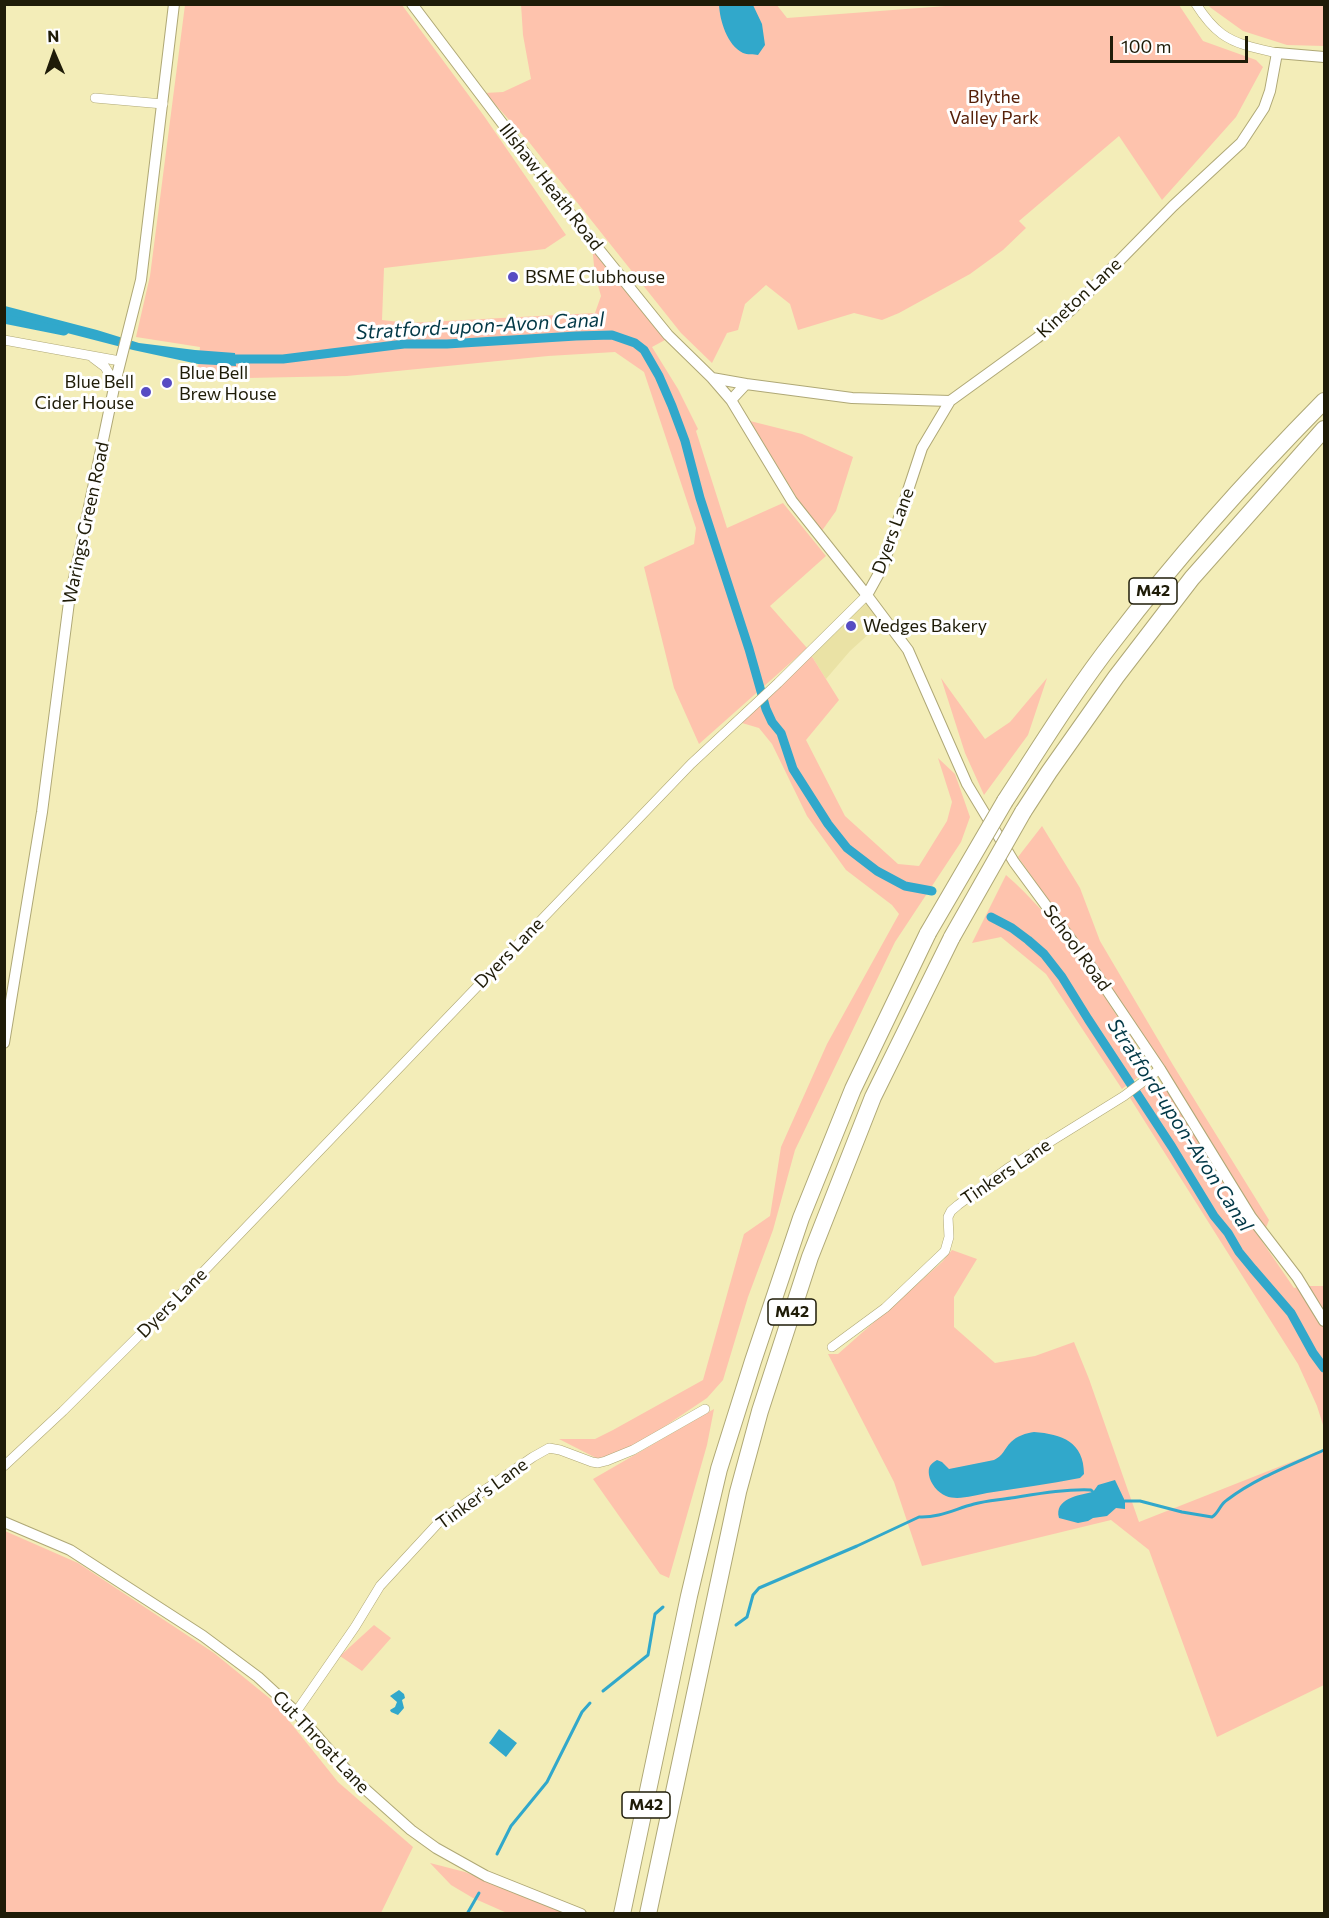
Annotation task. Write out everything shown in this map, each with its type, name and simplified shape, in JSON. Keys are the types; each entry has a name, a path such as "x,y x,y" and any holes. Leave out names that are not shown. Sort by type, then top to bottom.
{"highway":[{"name":"M42","path":"622,1914 689,1596 720,1469 801,1218 853,1089 928,933 1005,801 1113,640 1250,477 1324,400"},
{"name":"M42","path":"648,1914 738,1492 760,1411 810,1257 873,1097 952,937 1023,812 1049,772 1116,677 1192,578 1324,429"}],"street":[{"name":"Warings Green Road","path":"4,1043 42,812 69,602 115,383 141,280 174,4"},
{"name":"Illshaw Heath Road","path":"412,4 580,226 668,335 731,400 792,501 867,595"},
{"path":"1196,4 1222,35 1249,46 1277,53 1324,57"},
{"name":"Kineton Lane","path":"950,401 1038,338 1071,310 1173,206 1241,143 1264,108 1270,91 1277,53"},
{"path":"95,98 163,104"},
{"path":"4,340 92,357 122,356"},
{"path":"92,357 105,367 115,383"},
{"path":"712,378 852,398 950,401"},
{"path":"731,400 746,384"},
{"name":"Dyers Lane","path":"4,1466 63,1411 204,1271 691,764 756,701 778,683 867,595 883,566 922,448 950,401"},
{"name":"School Road","path":"867,595 908,650 967,784 1014,862 1092,968 1160,1069 1251,1217 1297,1277 1324,1321"},
{"name":"Tinkers Lane","path":"832,1347 885,1308 945,1251 948,1217 958,1205 1008,1168 1124,1096 1160,1069"},
{"name":"Tinker's Lane","path":"296,1712 355,1627 380,1586 441,1520 549,1448 598,1463 633,1450 705,1409"},
{"name":"Cut Throat Lane","path":"4,1522 70,1551 203,1636 258,1677 296,1712 356,1781 411,1830 436,1848 486,1876 581,1914"}],"shaded area":[{"path":"865,601 882,622 850,651 826,679 811,655"}],"green space":[{"name":"Blythe Valley Park","path":"521,4 776,4 787,18 972,4 1179,5 1203,41 1256,60 1263,67 1236,117 1162,200 1119,136 1019,221 1026,228 1003,250 970,274 882,320 854,313 798,330 790,304 766,285 745,304 738,330 727,333 712,363 681,333 529,142 485,93 503,92 531,79 523,35"},
{"path":"185,5 402,5 484,116 566,235 545,249 384,268 382,320 408,323 595,313 601,296 595,275 592,246 665,340 652,347 678,389 698,429 696,431 727,528 783,503 826,556 770,606 807,648 699,744 674,688 644,567 694,544 696,528 644,372 615,352 548,356 347,376 197,379 200,347 136,337 150,276"},
{"path":"1208,5 1324,5 1324,46 1287,45 1243,31"},
{"path":"750,421 802,434 853,457 836,511 821,532 797,498"},
{"path":"811,655 839,700 806,740 845,816 898,864 919,866 947,821 952,802 938,758 955,774 970,817 961,842 895,942 795,1150 773,1230 748,1297 723,1380 707,1398 631,1449 598,1459 559,1439 595,1439 703,1380 744,1234 770,1216 781,1147 827,1044 899,914 892,905 846,870 807,816 772,744 759,728 742,723"},
{"path":"941,678 985,739 1010,722 1047,678 1028,735 984,795 965,753"},
{"path":"1042,826 1080,888 1100,941 1173,1065 1269,1220 1265,1230 1055,909 1018,857"},
{"path":"1006,875 1040,908 1068,943 1136,1045 1145,1072 1122,1089 1046,974 1001,937 972,943"},
{"path":"1148,1084 1162,1086 1168,1090 1242,1212 1294,1288 1324,1286 1324,1428 1298,1364 1130,1098"},
{"path":"952,1250 977,1259 954,1297 954,1327 995,1363 1035,1356 1074,1342 1139,1522 1324,1449 1324,1685 1217,1737 1149,1550 1111,1520 922,1566 894,1482 828,1354 838,1354 942,1262"},
{"path":"714,1409 707,1445 669,1578 660,1574 593,1479"},
{"path":"5,1531 78,1563 214,1653 273,1701 338,1782 413,1847 381,1913 5,1913"},
{"path":"374,1625 391,1638 362,1671 340,1656"},
{"path":"430,1863 465,1872 564,1913 507,1913 451,1885"}],"water":[{"path":"719,5 753,5 762,24 765,45 758,55 743,53 729,39 723,25"},
{"path":"5,306 139,343 235,353 236,366 198,364 5,317"},
{"path":"1034,1432 1054,1435 1076,1447 1083,1463 1084,1474 1080,1478 961,1498 943,1495 931,1481 929,1468 937,1460 949,1469 994,1460 1016,1438"},
{"path":"1115,1480 1125,1501 1125,1509 1116,1508 1107,1516 1078,1523 1059,1518 1060,1506 1068,1499 1093,1492 1098,1485"},
{"path":"399,1690 405,1698 402,1700 404,1708 398,1715 390,1710 397,1702 390,1696"},
{"path":"499,1729 517,1743 506,1757 489,1743"}],"waterway":[{"name":"Stratford-upon-Avon Canal","path":"4,319 64,331"},
{"name":"Stratford-upon-Avon Canal","path":"225,359 283,359 404,344 447,344 576,336 612,335 635,343 644,350 659,376 685,441 700,498 766,709 772,722 781,733 793,769 828,824 847,848 877,871 905,886 932,891"},
{"name":"Stratford-upon-Avon Canal","path":"991,917 1028,940 1044,954 1062,977 1214,1216 1228,1233 1239,1252 1291,1313 1324,1368"},
{"path":"1125,1501 1140,1501 1212,1517 1225,1502 1238,1492 1274,1472 1324,1450"},
{"path":"736,1625 747,1617 753,1595 759,1588 919,1517 940,1515 979,1503 1041,1493 1081,1490 1093,1492"},
{"path":"603,1691 648,1655 655,1614 663,1607"},
{"path":"497,1854 511,1826 547,1782 582,1712 590,1703"},
{"path":"467,1914 479,1893"}],"place":[{"name":"BSME Clubhouse","path":"513,277"},
{"name":"Blue Bell Brew House","path":"167,383"},
{"name":"Blue Bell Cider House","path":"146,392"},
{"name":"Wedges Bakery","path":"851,626"}]}
